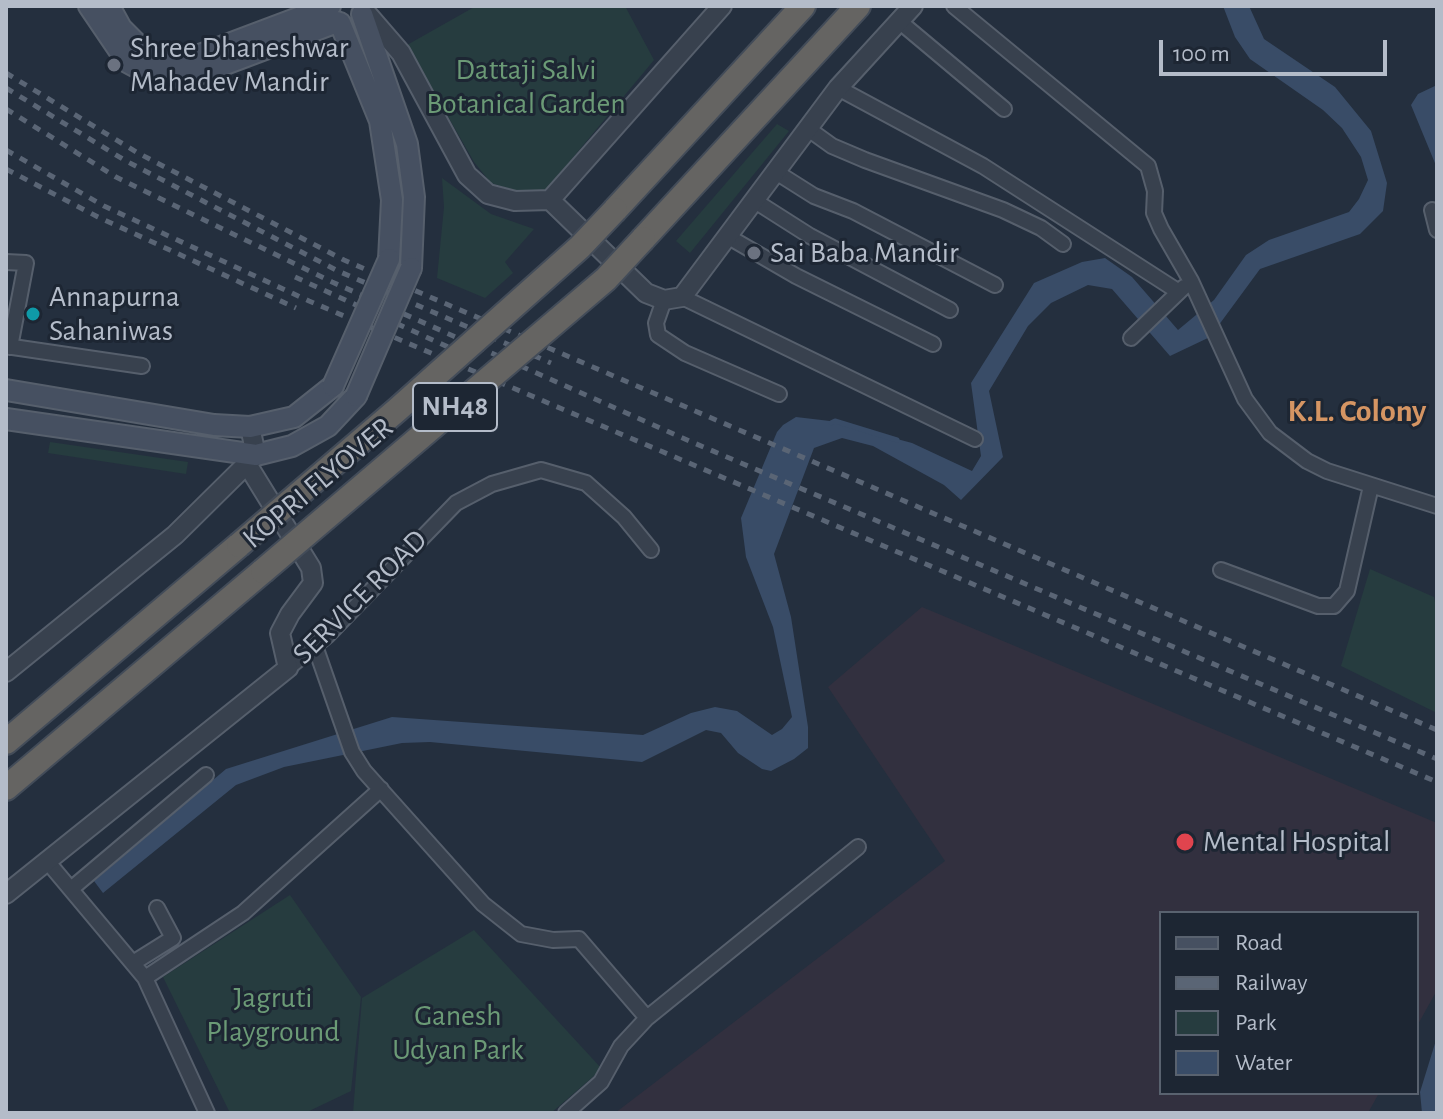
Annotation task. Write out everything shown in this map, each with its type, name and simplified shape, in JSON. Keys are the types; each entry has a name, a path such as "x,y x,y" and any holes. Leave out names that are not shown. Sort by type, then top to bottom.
{"highway":[{"name":"KOPRI FLYOVER","path":"6,742 397,410 580,247 803,6"},
{"name":"KOPRI FLYOVER","path":"6,788 606,279 858,6"}],"main road":[{"path":"89,6 113,31"},
{"path":"109,6 113,31 127,62 151,75 193,67 334,14 355,22 363,10"},
{"path":"11,418 251,460 292,446 328,426 356,396 411,268 414,197 407,144 363,10"},
{"path":"12,392 214,425 250,427 294,417 333,386 389,259 392,200 380,121 334,14"}],"street":[{"path":"550,200 722,6"},
{"path":"779,394 685,353 658,335 656,323 673,298 755,201 838,88 913,6"},
{"path":"954,6 1148,166 1155,191 1154,213 1191,281 1245,399 1270,433 1307,461 1371,486 1437,506"},
{"path":"363,10 401,53 467,175 488,194 515,201 550,200 646,293 673,298 975,439"},
{"path":"899,21 1004,109"},
{"path":"838,88 983,166 1179,292"},
{"path":"807,128 832,146 865,160 1003,210 1041,228 1063,244"},
{"path":"776,172 814,196 853,211 995,285"},
{"path":"755,201 810,236 950,310"},
{"path":"1432,210 1437,230"},
{"path":"727,236 783,269 933,344"},
{"path":"6,262 26,263 8,346 142,366"},
{"path":"1131,338 1191,281"},
{"path":"250,427 251,460 311,568 313,583 280,633 288,668"},
{"path":"6,672 175,535 251,460"},
{"name":"SERVICE ROAD","path":"6,894 315,646 456,503 492,484 541,470 586,483 624,517 651,550"},
{"path":"1221,570 1318,606 1334,606 1347,591 1371,486"},
{"path":"315,646 352,752 364,771 483,904 521,934 553,940 579,939 647,1018"},
{"path":"71,889 152,824 206,775"},
{"path":"145,978 243,913 381,789"},
{"path":"566,1113 601,1082 621,1046 647,1018 858,847"},
{"path":"47,861 145,978 207,1113"},
{"path":"133,963 173,938 157,908"}],"shaded area":[{"name":"Mental Hospital","path":"922,607 1437,823 1437,990 1419,1022 1419,911 1159,911 1159,1095 1378,1095 1368,1113 615,1113 945,861 828,687"}],"green space":[{"name":"Dattaji Salvi Botanical Garden","path":"476,6 625,6 654,60 546,190 513,190 491,183 474,162 407,45"},
{"path":"777,124 789,131 690,253 676,241"},
{"path":"442,178 491,214 534,229 505,262 513,273 485,298 437,278 444,207"},
{"path":"50,442 188,462 186,474 48,453"},
{"path":"1370,569 1434,597 1437,611 1437,713 1341,666"},
{"name":"Jagruti Playground","path":"290,895 361,997 351,1091 305,1113 230,1113 163,977"},
{"name":"Ganesh Udyan Park","path":"474,930 602,1069 551,1113 353,1113 362,998"}],"water":[{"path":"1223,6 1249,6 1264,39 1335,87 1371,131 1387,183 1383,211 1360,234 1260,269 1210,337 1170,356 1112,289 1088,285 1051,303 1028,326 989,391 1003,457 961,500 944,485 873,446 842,438 814,448 774,554 791,617 808,727 808,748 771,771 762,769 738,753 721,733 706,730 642,762 430,742 402,743 284,767 236,785 103,893 94,881 226,769 392,717 643,735 691,713 715,707 737,711 772,735 782,729 792,717 773,627 746,557 741,518 777,432 783,425 796,417 830,421 912,443 972,471 981,456 971,383 1034,283 1082,262 1105,258 1132,277 1178,330 1214,300 1246,255 1269,240 1349,212 1359,199 1368,180 1361,157 1342,128 1323,110 1250,59 1235,37"},
{"path":"1437,85 1437,168 1411,105 1418,94"},
{"path":"1437,1037 1437,1113 1422,1113 1420,1092"}],"waterway":[{"path":"831,423 835,421 897,440"}],"railway":[{"path":"6,73 138,153 344,260 1437,730"},
{"path":"6,88 126,161 338,271 551,363"},
{"path":"6,109 116,177 332,282 694,443 1437,759"},
{"path":"6,150 104,206 309,301 1437,782"},
{"path":"6,169 98,217 296,308"},
{"path":"295,277 448,347"}],"place":[{"name":"Shree Dhaneshwar Mahadev Mandir","path":"114,65"},
{"name":"Sai Baba Mandir","path":"754,253"},
{"name":"Annapurna Sahaniwas","path":"33,314"},
{"name":"Mental Hospital","path":"1185,842"}],"district":[{"name":"K.L. Colony","path":"1357,411"}]}
